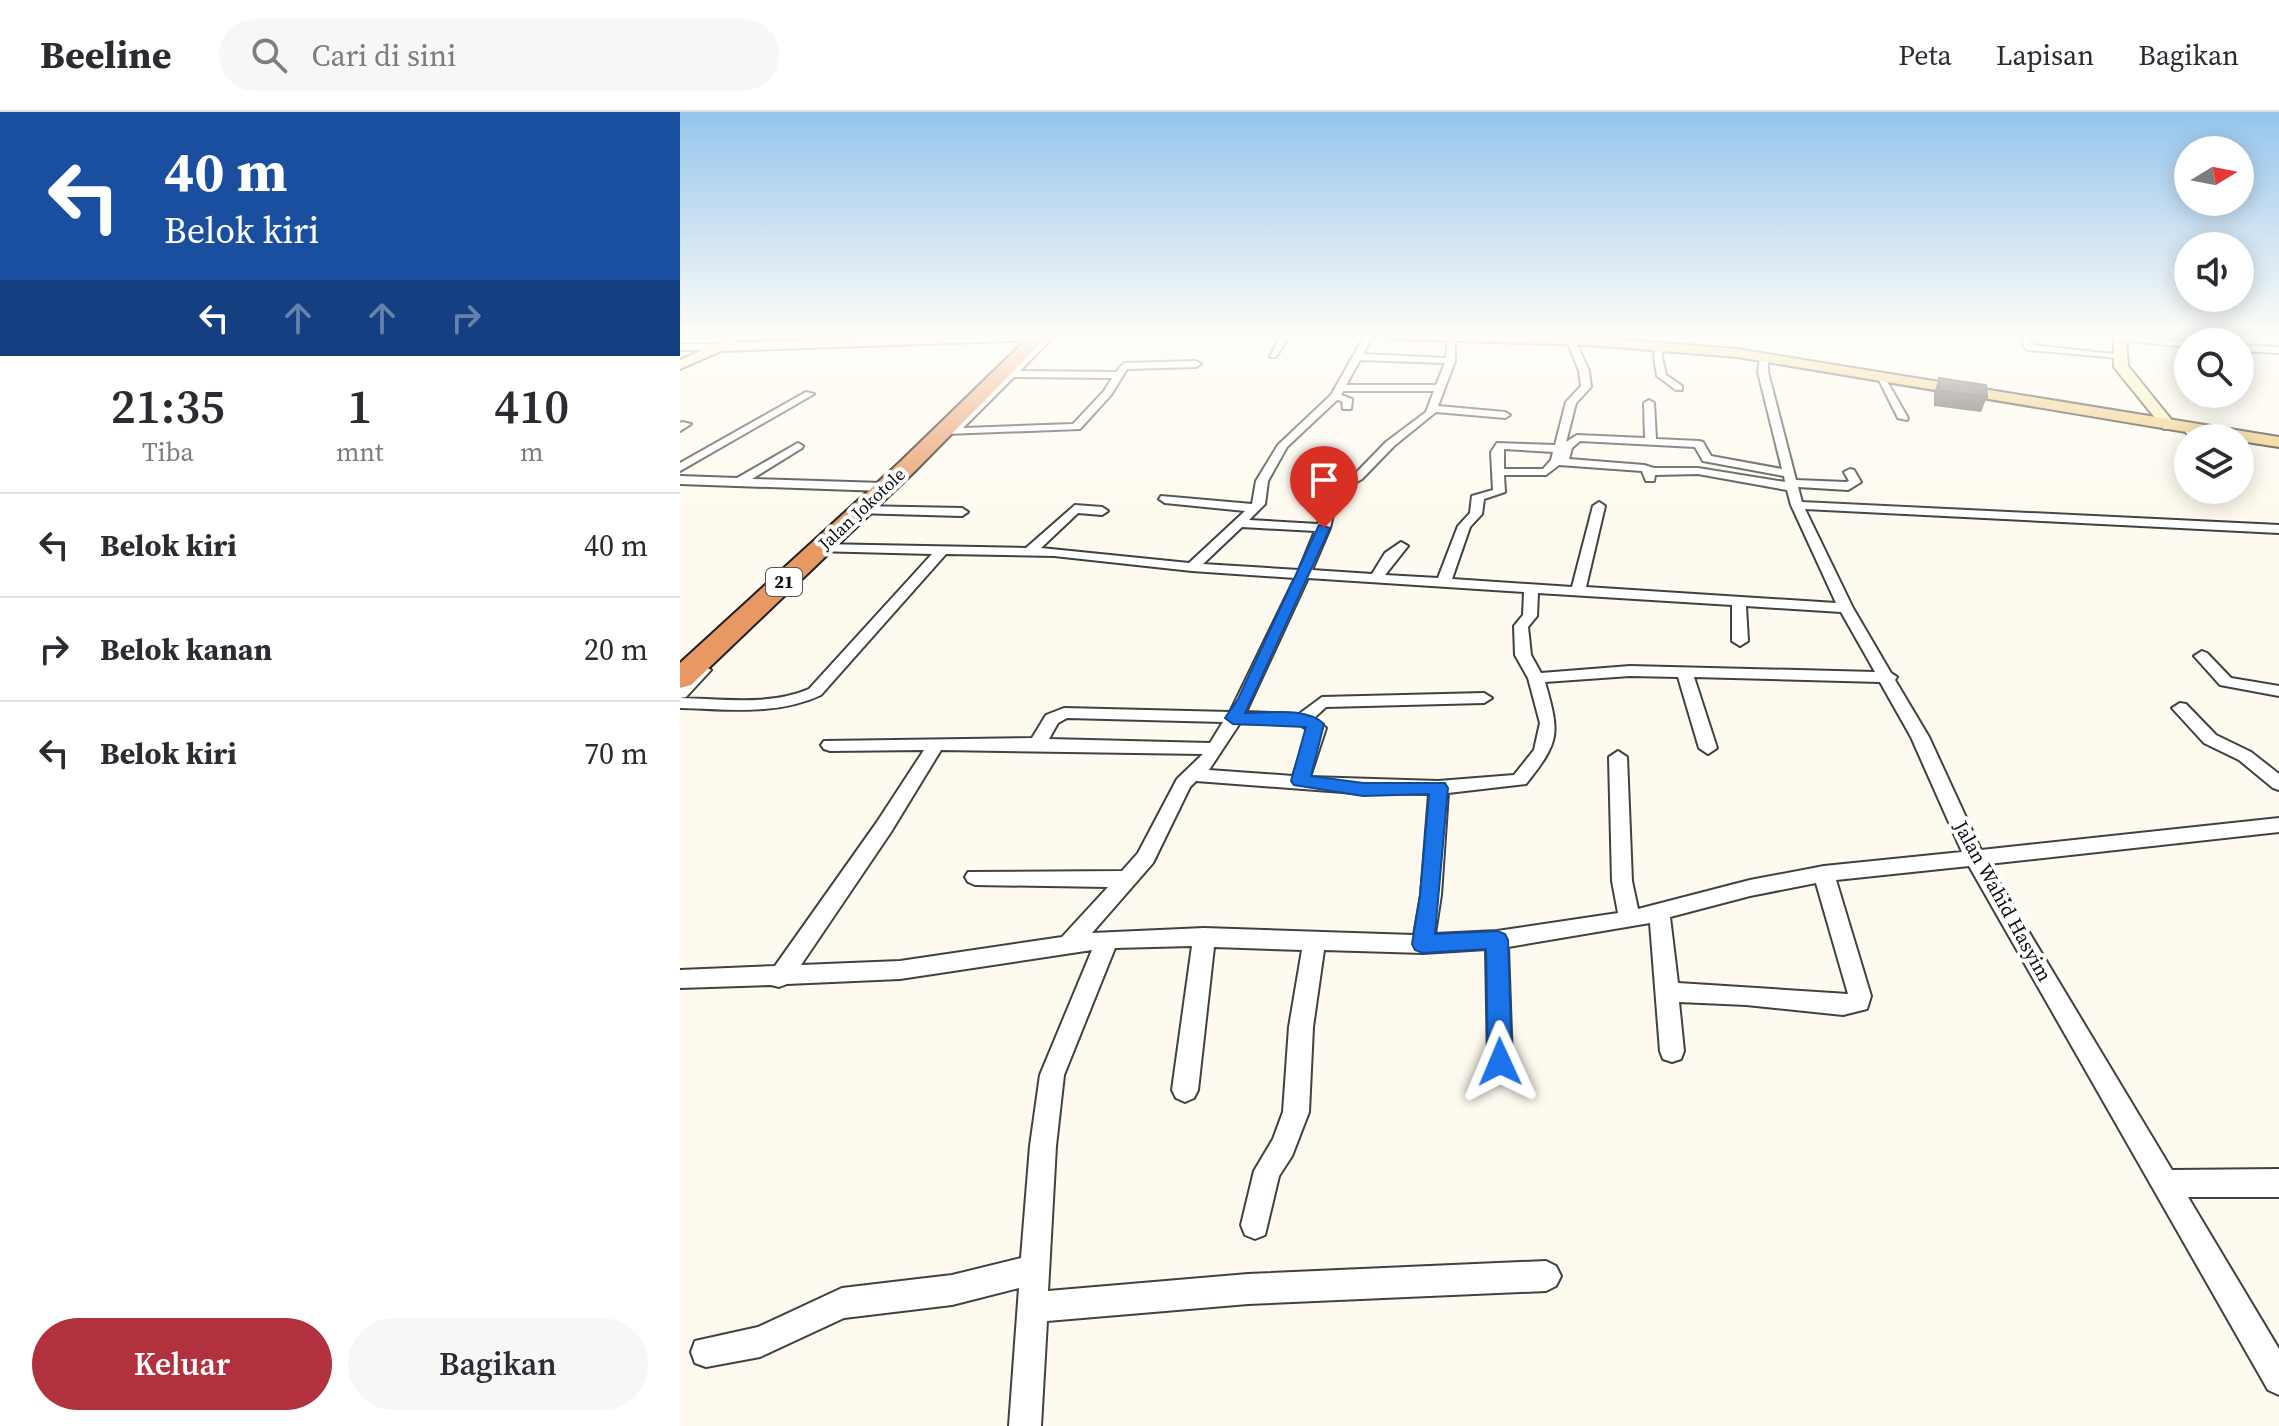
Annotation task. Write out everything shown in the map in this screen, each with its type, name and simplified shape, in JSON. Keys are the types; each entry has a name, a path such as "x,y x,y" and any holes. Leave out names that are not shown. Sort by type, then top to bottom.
{"highway":[{"name":"Jalan Jokotole","path":"680,679 986,396"}],"main road":[{"path":"1997,396 2174,428"},
{"path":"2254,439 2279,442"}],"street":[{"path":"680,468 805,396"},
{"path":"879,493 950,432 1079,426 1103,396"},
{"path":"1192,567 1255,508 1263,495 1262,481 1283,445 1334,396"},
{"path":"1344,396 1347,399 1347,407"},
{"path":"1068,945 1146,858 1175,795 1207,762 1233,718 1306,573 1324,528 1333,491 1358,477 1390,444 1418,427 1434,409 1439,396"},
{"path":"1560,456 1571,402 1577,396"},
{"name":"Jalan Wahid Hasyim","path":"1769,396 1791,487 1846,608 1889,677 1920,737 1976,860 2165,1184 2271,1351 2279,1379"},
{"path":"1891,396 1903,418"},
{"path":"2144,396 2169,426"},
{"path":"1649,403 1650,436"},
{"path":"1434,409 1505,415"},
{"path":"1043,444 1048,428"},
{"path":"1499,472 1546,472 1577,438 1696,435 1707,459 1791,487 1848,486 1855,482 1850,472"},
{"path":"1443,584 1464,526 1476,514 1478,496 1499,492 1497,452 1501,445 1644,468 1650,476 1698,471 1791,487 2279,529"},
{"path":"743,480 798,446"},
{"path":"680,458 696,458"},
{"path":"680,480 743,480 879,493 962,512"},
{"path":"1165,499 1255,508"},
{"path":"1578,592 1599,506"},
{"path":"1030,551 1075,509 1102,511"},
{"path":"1238,523 1324,528"},
{"path":"1376,579 1390,556 1401,546"},
{"path":"680,693 825,548 1030,551 1192,567 1531,591 1846,608"},
{"path":"680,703 776,703 805,698 815,692 943,550"},
{"path":"1193,775 1300,781 1363,789 1439,788 1520,780 1546,743 1545,707 1536,678 1523,655 1521,626 1530,616 1531,591"},
{"path":"1739,601 1740,641"},
{"path":"2202,656 2226,682 2279,691"},
{"path":"1536,678 1630,671 1889,677"},
{"path":"1685,673 1694,693 1708,748"},
{"path":"1303,719 1322,702 1484,698"},
{"path":"2180,708 2210,739 2245,756 2279,784"},
{"path":"1037,744 1052,719 1064,713 1303,719 1317,728 1300,781"},
{"path":"830,745 1037,744 1214,749"},
{"path":"779,978 884,827 935,746"},
{"path":"1618,757 1622,881 1630,920"},
{"path":"1423,944 1431,895 1439,788"},
{"path":"680,979 779,978 900,970 1108,939 1204,937 1423,944 1497,940 1630,920 1750,888 1824,874 2279,825"},
{"path":"1666,992 1746,995 1843,1005 1859,1002 1860,996 1824,874"},
{"path":"975,877 1124,879"},
{"path":"1659,912 1669,977 1666,992 1672,1051"},
{"path":"1185,1090 1204,937"},
{"path":"1025,1426 1052,1075 1108,939"},
{"path":"1497,940 1500,1062"},
{"path":"1255,1225 1267,1171 1283,1147 1296,1112 1301,1027 1314,942"},
{"path":"2165,1184 2279,1183"},
{"path":"706,1352 760,1342 842,1303 952,1290 1035,1269"},
{"path":"1033,1307 1248,1289 1546,1276"}],"route":[{"path":"1324,528 1246,699 1233,718 1303,719 1315,724 1317,728 1300,781 1363,789 1439,788 1431,895 1423,944 1497,940 1500,1062"}]}
